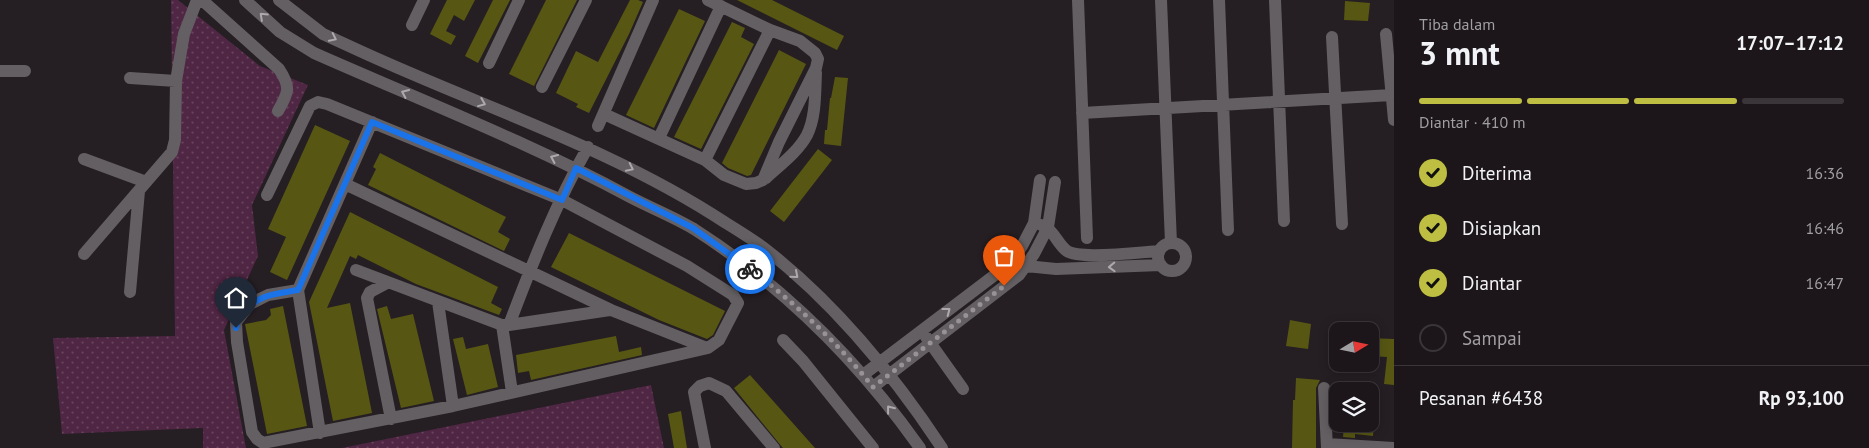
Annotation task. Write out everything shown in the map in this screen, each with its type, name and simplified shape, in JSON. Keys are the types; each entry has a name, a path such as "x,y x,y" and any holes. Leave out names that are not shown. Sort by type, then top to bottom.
{"street":[{"path":"84,254 172,152 175,140 176,81 184,34 197,0"},
{"path":"202,0 278,68 286,80 288,91 278,111"},
{"path":"246,0 280,32 314,53 576,168 693,228 752,270 810,319 863,375 920,448"},
{"path":"279,0 323,34 393,66 588,147 652,178 703,208 764,248 823,300 880,362 942,448"},
{"path":"412,24 424,0"},
{"path":"489,63 519,0"},
{"path":"542,87 586,0"},
{"path":"598,126 653,0"},
{"path":"604,114 705,160 724,175 746,184 763,180 787,159 806,137 810,128 815,99 818,59 815,52 800,41 770,30 708,0"},
{"path":"1078,0 1087,238"},
{"path":"1161,0 1171,244"},
{"path":"1219,0 1228,230"},
{"path":"1275,0 1284,221"},
{"path":"659,138 721,6"},
{"path":"705,160 770,30"},
{"path":"1386,34 1394,120"},
{"path":"1332,37 1342,224"},
{"path":"763,180 779,142 816,68"},
{"path":"0,71 25,70"},
{"path":"130,78 176,81"},
{"path":"1082,113 1392,95"},
{"path":"267,195 310,106 318,102 328,104 562,200 687,266 733,295 738,303 719,340 708,348 453,406 263,443 252,432 237,342 236,322 250,304 268,295 298,290"},
{"path":"320,432 298,290 372,122"},
{"path":"512,392 506,325 576,168 588,147"},
{"path":"84,159 143,186"},
{"path":"863,375 1008,265 1022,246 1034,223 1040,180"},
{"path":"873,387 1019,275 1034,254 1048,227 1055,182"},
{"path":"345,184 611,310 708,348"},
{"path":"130,292 143,186"},
{"path":"1014,257 1026,266 1056,269 1160,265 1173,271 1181,267 1186,258 1183,249 1175,244 1166,245 1159,251 1084,256 1069,253 1060,245 1048,227 1034,223"},
{"path":"1159,251 1158,261 1160,265"},
{"path":"356,270 386,283 506,325 611,310"},
{"path":"386,283 370,292 367,298 391,419"},
{"path":"438,302 453,406"},
{"path":"921,331 963,389"},
{"path":"783,340 873,448"},
{"path":"705,448 694,392 700,386 709,383 726,391 774,448"},
{"path":"1324,388 1327,446 1394,448"}],"shaded area":[{"path":"171,0 178,0 260,66 308,85 252,205 258,256 224,330 246,448 203,448 203,428 62,434 53,338 175,336"},
{"path":"651,385 664,448 342,448"}],"building":[{"path":"447,0 475,0 464,21 454,15 446,31 456,36 451,45 430,34"},
{"path":"493,0 510,0 478,63 465,56"},
{"path":"546,0 577,0 534,86 509,74"},
{"path":"630,0 643,2 589,113 576,107 578,104 556,93 576,51 598,62"},
{"path":"737,0 772,0 844,36 837,50"},
{"path":"1345,1 1370,3 1368,21 1344,20"},
{"path":"679,9 705,21 654,128 626,115"},
{"path":"732,22 745,28 741,37 754,44 701,149 674,137"},
{"path":"779,50 806,64 751,175 747,176 728,168 722,163"},
{"path":"835,77 848,78 841,146 824,144 830,98"},
{"path":"315,125 350,141 287,280 270,272 286,237 268,229"},
{"path":"818,149 832,160 784,222 770,211"},
{"path":"380,153 506,217 498,232 510,239 504,251 368,185 376,169 373,167"},
{"path":"350,212 498,287 491,303 502,309 499,315 416,284 358,255 356,259 350,256 327,308 350,303 372,413 333,421 309,302"},
{"path":"569,233 725,311 713,335 707,339 659,320 551,267"},
{"path":"283,306 307,426 267,434 245,324 266,320 271,315 270,309"},
{"path":"387,306 391,319 413,314 434,401 401,408 377,309"},
{"path":"1290,320 1311,324 1308,349 1286,346"},
{"path":"616,336 619,352 641,347 642,355 531,380 529,371 518,373 516,355"},
{"path":"463,337 466,349 488,344 498,387 467,395 453,339"},
{"path":"1379,338 1394,339 1394,385 1384,384 1387,357 1379,357"},
{"path":"750,375 815,448 782,447 734,388"},
{"path":"1296,378 1320,380 1316,388 1316,448 1292,448 1293,400 1295,400"},
{"path":"681,411 687,448 674,448 668,414"},
{"path":"1343,432 1373,432 1373,436 1355,434 1355,438 1343,437"}],"way so far":[{"path":"750,269 810,319 860,370 873,387 1004,286"}],"route":[{"path":"236,328 236,322 250,304 268,295 298,290 372,122 562,200 576,168 693,228 750,269"}]}
